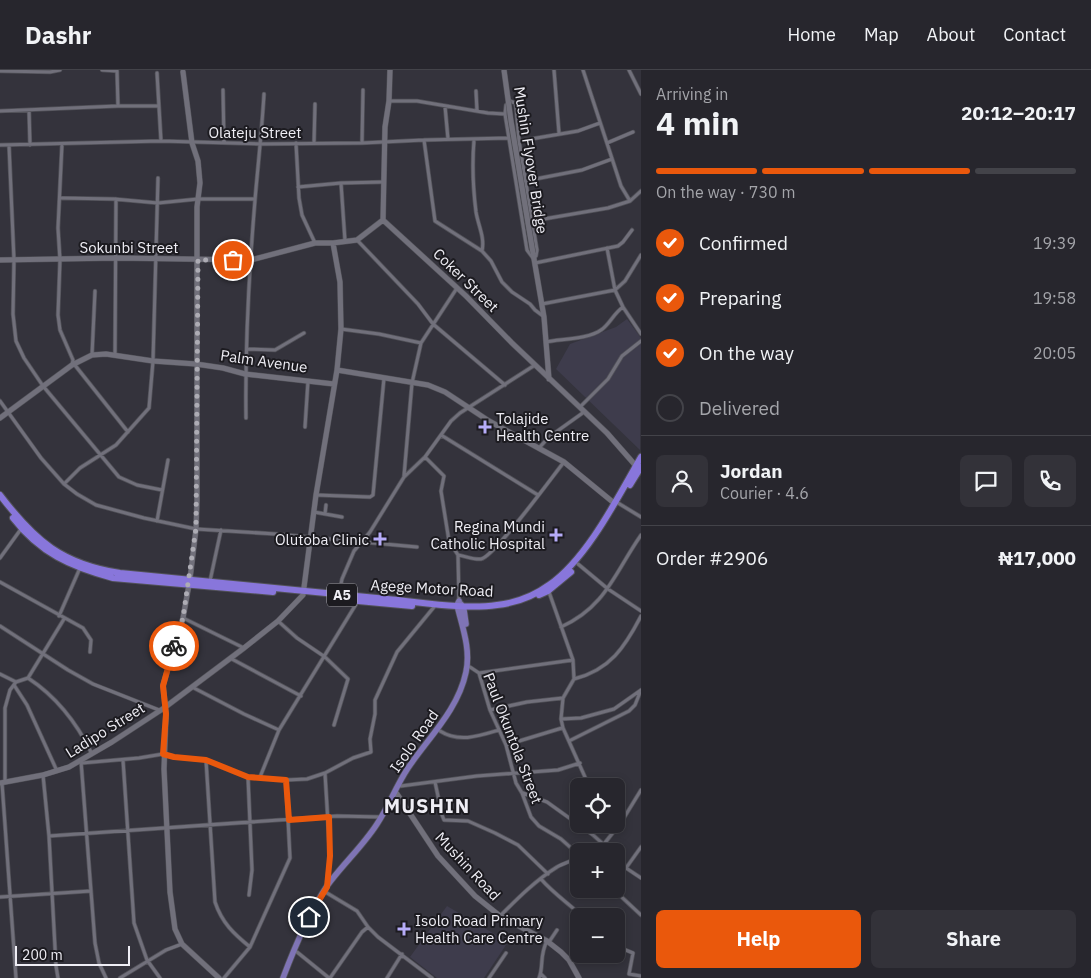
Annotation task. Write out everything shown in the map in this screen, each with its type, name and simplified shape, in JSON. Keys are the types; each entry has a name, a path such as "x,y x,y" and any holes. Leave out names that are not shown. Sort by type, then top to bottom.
{"highway":[{"name":"Agege Motor Road","path":"0,495 19,519 40,540 74,562 97,569 189,582 498,610 521,604 548,591 566,577 578,564 639,467 641,457"},
{"name":"Agege Motor Road","path":"0,501 21,529 46,551 67,563 113,578 210,582 304,593 358,602 434,607 479,607 510,603 530,596 549,585 576,562 616,503"}],"main road":[{"name":"Isolo Road","path":"283,978 287,974 327,890 376,831 420,756 453,713 461,697 470,667 460,606"},
{"name":"Isolo Road","path":"287,974 306,924 327,890 381,817 405,772 448,714 462,688 467,667 467,648 460,606"}],"street":[{"path":"0,71 50,72 60,70"},
{"path":"102,70 117,71 118,106"},
{"path":"390,70 389,101 384,127 383,220 357,240 418,304 433,324 505,385"},
{"name":"Mushin Flyover Bridge","path":"504,70 510,121 544,317 549,379"},
{"path":"554,70 559,133"},
{"path":"583,70 621,186 630,201"},
{"path":"629,70 641,94"},
{"path":"162,709 163,686 183,618 196,528 196,364 198,199 200,183 198,161 192,143 183,72"},
{"path":"157,73 161,141"},
{"path":"223,90 224,143"},
{"path":"362,90 362,143"},
{"path":"476,91 477,111"},
{"path":"246,418 245,374 250,260 264,94"},
{"path":"389,101 417,101 505,114"},
{"path":"512,101 516,107 519,141 537,250 536,256 533,258 527,250 505,114 507,103 512,101"},
{"path":"314,143 315,104"},
{"path":"0,111 159,106"},
{"path":"445,106 448,139"},
{"path":"29,110 30,145"},
{"path":"519,141 578,131 600,123"},
{"path":"607,143 633,132"},
{"name":"Olateju Street","path":"0,144 30,145 161,141 261,144 362,143 509,138"},
{"path":"424,140 436,221 482,251 502,282 544,317"},
{"path":"474,140 473,180 476,213 484,242 482,251"},
{"path":"296,143 298,187 302,214 315,243"},
{"path":"62,144 58,228 60,260 58,315 60,330 73,364 128,432"},
{"path":"9,145 14,260 13,314 16,341 24,358 44,386 119,477 137,485 162,490"},
{"path":"525,181 582,170 612,159"},
{"path":"64,484 80,468 116,444 149,408 153,361 158,178"},
{"path":"298,187 383,182"},
{"path":"341,183 345,241"},
{"path":"532,222 600,210 630,201 641,190"},
{"path":"60,198 116,199 158,203 198,199 255,199"},
{"path":"115,355 116,199"},
{"name":"Coker Street","path":"383,220 457,288 639,467"},
{"path":"533,258 618,246 632,230"},
{"name":"Sokunbi Street","path":"0,260 117,258 250,260 315,243 357,240"},
{"path":"304,593 316,495 337,370 341,329 340,282 333,243"},
{"path":"607,248 615,290 622,307 641,334"},
{"path":"542,304 615,290 625,281 641,255"},
{"path":"404,477 412,383 421,343 457,288"},
{"path":"92,355 95,291"},
{"path":"546,342 589,335 601,331 622,307"},
{"path":"341,329 379,334 421,343"},
{"path":"247,349 275,350 304,333"},
{"path":"580,407 608,379 622,356 641,341"},
{"name":"Palm Avenue","path":"0,418 73,364 92,355 115,355 153,361 196,364 245,374 334,384"},
{"path":"339,595 347,564 354,551 370,532 404,477 425,457 451,421 469,407 535,365"},
{"path":"337,370 433,386 499,427 564,462 616,503 641,517"},
{"path":"316,495 370,497 373,495 384,378"},
{"path":"305,427 308,380"},
{"path":"0,401 41,458 64,484 96,505 196,528 361,541 417,548"},
{"path":"539,448 549,437 584,412"},
{"path":"441,435 538,495"},
{"path":"425,457 444,476 441,491 450,541 458,555 460,606"},
{"path":"157,520 168,460"},
{"path":"458,555 482,559 487,556 503,539 564,462"},
{"path":"325,514 326,505"},
{"path":"314,512 342,516"},
{"path":"0,558 21,529"},
{"path":"210,582 221,530"},
{"path":"561,627 578,620 608,589 641,535"},
{"path":"578,564 608,589 641,611"},
{"path":"59,616 80,568"},
{"path":"0,582 83,628 91,640 90,652"},
{"path":"548,591 573,660 574,679 563,698 563,728 586,778"},
{"name":"Ladipo Street","path":"3,783 58,771 81,762 162,709 244,648 278,621 304,593"},
{"path":"260,777 279,730 358,602"},
{"path":"106,978 99,963 95,943 81,762 123,760 163,754 206,760 248,777 307,780 325,773 353,758 371,752 370,738 376,700 397,652 434,607"},
{"path":"574,679 589,675 616,656 641,616"},
{"path":"16,978 3,783 5,708 10,690 15,684 28,678 64,618"},
{"path":"183,618 244,648"},
{"path":"278,621 348,678 334,725"},
{"path":"0,626 93,684 162,709 166,714 163,754 172,910 176,929 182,944 220,978"},
{"path":"172,655 183,666"},
{"path":"230,658 300,696"},
{"path":"479,673 573,660"},
{"name":"Paul Okuntola Street","path":"470,667 479,673 490,710 506,745 518,788 522,792 531,817 539,826 561,839 570,848"},
{"path":"0,674 15,684 58,771"},
{"path":"28,678 44,688 68,712 92,754"},
{"path":"191,687 279,730"},
{"path":"562,719 582,718 614,708 641,690"},
{"path":"569,741 617,718 635,705 641,690"},
{"path":"490,710 527,702 563,698"},
{"path":"614,708 617,718"},
{"path":"506,745 563,728"},
{"path":"440,731 448,736 461,738 475,737 499,730"},
{"path":"123,760 134,923 147,960 160,978"},
{"path":"206,760 215,902 219,914 227,927 250,948"},
{"path":"401,786 477,776 558,770 580,763"},
{"path":"325,773 330,856 327,890 357,911 368,928 432,978"},
{"path":"43,775 58,978"},
{"path":"248,777 252,870 249,895"},
{"path":"224,978 250,948 290,858 286,780"},
{"path":"435,782 444,820 468,821 495,833 518,845 548,874"},
{"path":"605,843 622,821 641,790"},
{"path":"522,792 547,802 603,843"},
{"name":"Mushin Road","path":"397,794 438,856 475,896 500,916 548,942 562,952 579,978"},
{"path":"49,836 329,817 381,817"},
{"path":"641,847 626,868 641,878"},
{"path":"500,916 518,897 558,866 570,860"},
{"path":"541,879 553,892 573,908"},
{"path":"0,897 91,891"},
{"path":"623,898 641,915"},
{"path":"297,952 330,978 362,932 368,928"},
{"path":"545,978 540,976 542,950 557,930"},
{"path":"120,978 147,960 182,944"},
{"path":"625,950 633,953 630,974 641,976"},
{"path":"489,978 506,953"},
{"path":"387,978 402,954"}],"shaded area":[{"path":"627,319 641,338 640,450 556,369 570,344 616,327"},
{"path":"447,906 508,942 484,978 437,978 410,957"}],"way so far":[{"path":"174,646 183,618 196,528 198,260 233,260"}],"place":[{"name":"Tolajide Health Centre","path":"485,427"},
{"name":"Regina Mundi Catholic Hospital","path":"556,535"},
{"name":"Olutoba Clinic","path":"380,539"},
{"name":"Isolo Road Primary Health Care Centre","path":"404,929"}],"district":[{"name":"MUSHIN","path":"427,805"}],"route":[{"path":"174,646 163,686 166,714 163,754 206,760 248,777 286,780 289,820 329,817 330,856 327,887 309,917"}]}
